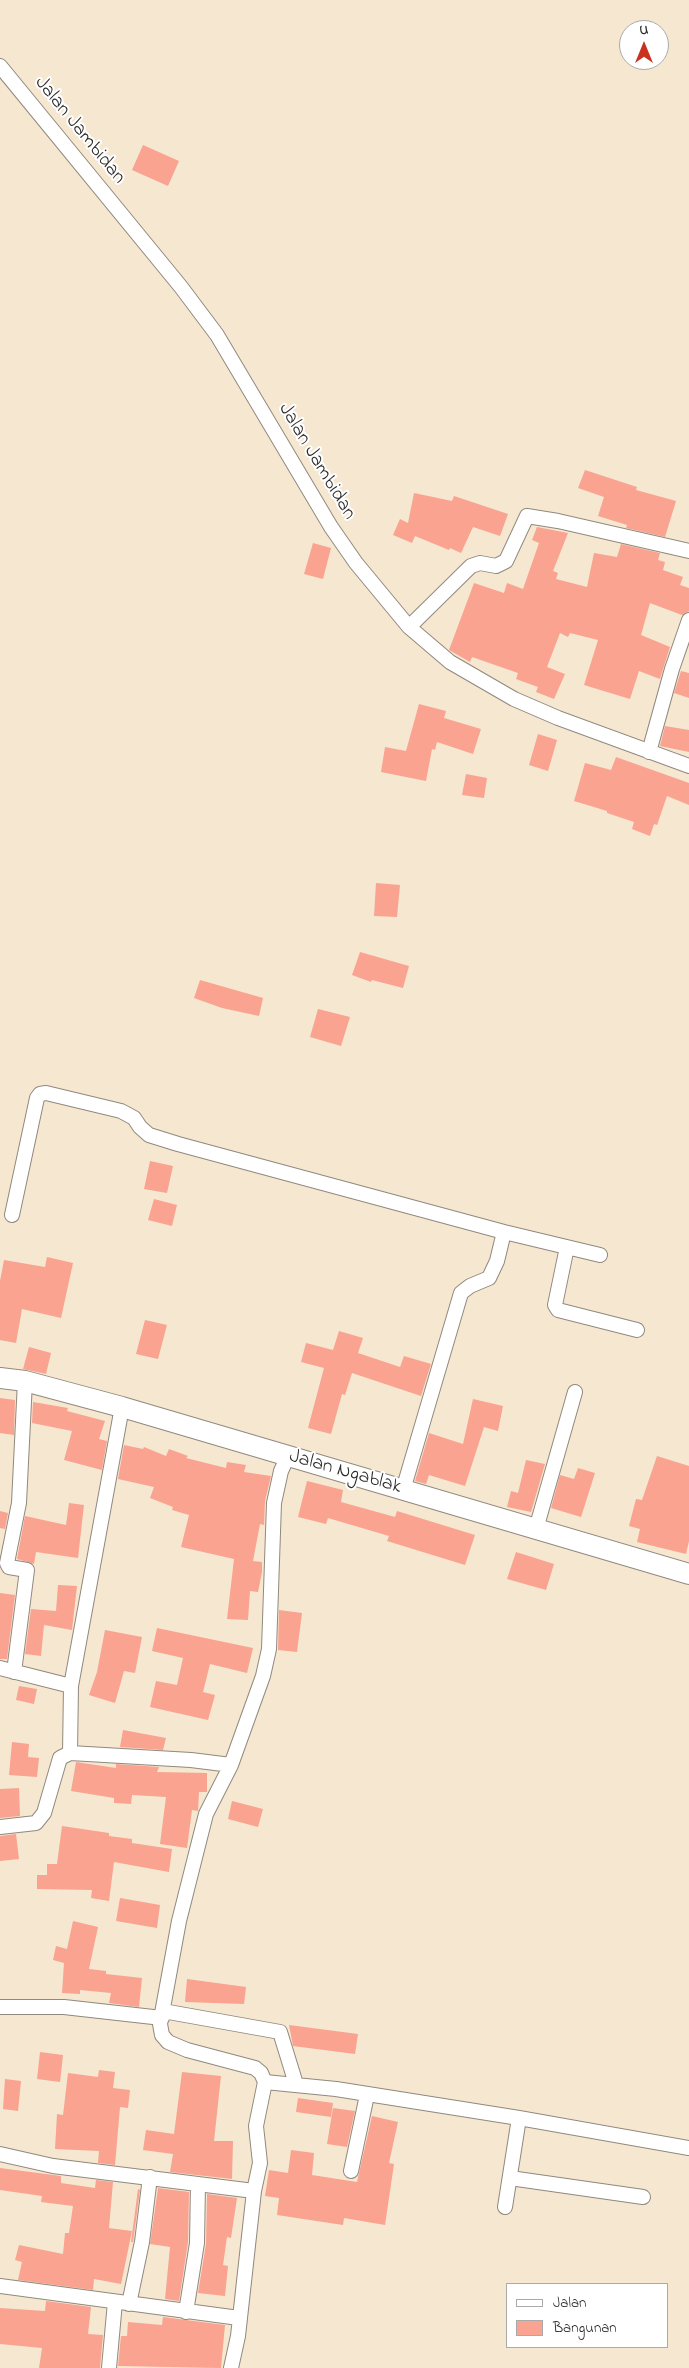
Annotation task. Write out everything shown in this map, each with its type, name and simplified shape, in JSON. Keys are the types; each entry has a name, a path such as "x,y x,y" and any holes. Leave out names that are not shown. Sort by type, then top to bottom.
{"street":[{"name":"Jalan Jambidan","path":"0,66 181,287 217,335 331,527 356,563 410,627 450,662 514,699 558,718 689,766"},
{"path":"410,627 471,566 480,563 496,566 506,561 524,519 528,516 689,551"},
{"path":"648,752 672,669 689,620"},
{"path":"12,1215 36,1098 40,1094 46,1093 121,1111 134,1118 149,1135 178,1144 504,1232 600,1255"},
{"path":"402,1490 462,1293 470,1286 489,1278 497,1261 504,1232"},
{"path":"567,1247 555,1305 558,1310 637,1330"},
{"name":"Jalan Ngablak","path":"0,1378 25,1381 122,1407 689,1574"},
{"path":"14,1672 27,1570 9,1567 7,1563 19,1504 25,1381"},
{"path":"536,1529 575,1392"},
{"path":"70,1753 71,1686 122,1407"},
{"path":"230,2368 239,2318 254,2191 260,2163 256,2126 265,2082 261,2073 256,2068 187,2050 168,2042 162,2034 162,2014 179,1921 206,1814 231,1765 263,1676 269,1650 274,1503 281,1471 288,1456"},
{"path":"0,1668 71,1686"},
{"path":"0,1827 36,1822 44,1813 60,1758 70,1753 231,1765"},
{"path":"0,2007 64,2006 162,2014 280,2032 296,2084"},
{"path":"265,2082 296,2084 519,2118 689,2148"},
{"path":"351,2171 367,2095"},
{"path":"505,2207 519,2118"},
{"path":"0,2154 53,2166 254,2191"},
{"path":"109,2368 122,2303 142,2242 150,2177"},
{"path":"510,2178 643,2197"},
{"path":"186,2312 196,2243 198,2184"},
{"path":"0,2286 239,2318"}],"building":[{"path":"143,145 179,161 168,186 132,170"},
{"path":"585,470 637,487 636,490 676,501 665,537 626,528 627,525 598,516 604,497 578,488"},
{"path":"414,493 452,501 454,496 508,514 500,536 473,527 461,553 415,536 412,543 393,535 400,519 408,523"},
{"path":"537,527 568,533 553,571 558,573 556,579 587,587 594,553 617,557 621,544 660,553 658,560 665,562 663,570 683,577 680,585 689,588 689,611 682,615 650,603 641,635 670,647 660,679 639,671 630,699 584,685 598,640 570,633 568,637 560,633 547,667 565,674 554,699 536,692 538,687 516,679 518,673 472,657 470,662 449,650 474,583 504,593 507,583 523,589 539,543 532,540"},
{"path":"313,543 331,548 323,579 304,574"},
{"path":"681,671 689,673 689,698 674,693"},
{"path":"419,704 446,711 444,718 481,729 473,754 437,742 435,750 432,749 426,781 381,772 385,747 406,751"},
{"path":"665,726 689,730 689,752 660,746"},
{"path":"538,734 557,740 548,771 529,765"},
{"path":"616,757 689,783 689,805 667,796 657,825 654,824 650,836 632,829 634,822 574,801 585,763 611,770"},
{"path":"466,774 487,778 484,798 462,795"},
{"path":"376,883 400,885 397,917 374,916"},
{"path":"360,952 409,966 403,988 372,980 371,982 352,975"},
{"path":"200,980 263,998 259,1016 222,1008 194,998"},
{"path":"318,1009 350,1017 341,1046 310,1037"},
{"path":"150,1161 173,1166 167,1193 144,1189"},
{"path":"154,1199 177,1205 172,1226 148,1220"},
{"path":"47,1257 73,1263 61,1318 22,1309 16,1343 0,1340 0,1281 4,1260 45,1267"},
{"path":"145,1320 167,1325 158,1359 136,1354"},
{"path":"339,1331 363,1338 358,1353 400,1367 404,1356 431,1364 421,1396 352,1373 345,1395 342,1394 331,1434 308,1428 324,1368 301,1362 306,1343 333,1350"},
{"path":"29,1347 51,1353 46,1374 23,1369"},
{"path":"0,1398 15,1400 14,1435 0,1433"},
{"path":"473,1399 503,1406 498,1431 484,1427 465,1486 429,1475 426,1484 415,1481 429,1433 463,1444"},
{"path":"33,1402 68,1408 67,1411 105,1421 99,1439 107,1441 102,1470 64,1460 72,1431 32,1423"},
{"path":"124,1445 143,1449 144,1447 166,1456 169,1449 188,1456 186,1458 226,1468 227,1462 246,1465 244,1472 271,1476 265,1501 264,1525 260,1524 253,1561 262,1562 262,1572 258,1592 250,1591 248,1620 227,1619 234,1559 181,1547 189,1515 172,1510 173,1507 150,1498 154,1487 118,1479"},
{"path":"657,1456 689,1466 689,1541 686,1554 637,1542 640,1529 629,1526 636,1499 642,1500"},
{"path":"526,1460 545,1464 531,1512 507,1507 511,1491 518,1493"},
{"path":"578,1468 595,1473 581,1517 551,1508 560,1475 574,1479"},
{"path":"307,1481 343,1490 341,1502 395,1517 397,1511 475,1535 465,1565 387,1541 389,1536 328,1518 326,1524 298,1517"},
{"path":"69,1503 84,1505 78,1558 36,1552 34,1564 17,1559 25,1516 66,1525"},
{"path":"0,1511 8,1513 5,1529 0,1528"},
{"path":"516,1552 554,1564 546,1590 507,1579"},
{"path":"58,1585 77,1586 72,1630 44,1625 41,1656 25,1654 31,1609 56,1611"},
{"path":"0,1593 15,1595 7,1659 0,1659"},
{"path":"279,1610 302,1613 297,1652 278,1650"},
{"path":"157,1628 253,1648 247,1673 210,1664 203,1692 215,1695 208,1720 150,1707 156,1681 177,1685 183,1658 152,1651"},
{"path":"105,1630 142,1637 135,1673 124,1671 115,1703 89,1695 97,1672"},
{"path":"19,1686 37,1689 34,1704 16,1700"},
{"path":"123,1730 166,1738 163,1750 120,1747"},
{"path":"12,1742 29,1744 28,1757 39,1758 37,1777 9,1775"},
{"path":"76,1762 116,1768 116,1764 159,1767 157,1772 207,1773 207,1792 199,1792 198,1811 192,1810 187,1848 160,1844 166,1797 132,1795 131,1804 114,1803 114,1798 71,1791"},
{"path":"19,1788 20,1816 0,1818 0,1789"},
{"path":"232,1801 263,1809 258,1827 228,1819"},
{"path":"62,1826 109,1833 109,1836 132,1839 132,1843 172,1849 169,1872 114,1862 109,1901 91,1898 92,1890 37,1889 37,1875 47,1875 47,1864 57,1864"},
{"path":"16,1834 19,1859 0,1861 0,1836"},
{"path":"120,1898 160,1905 157,1928 116,1921"},
{"path":"73,1921 98,1927 89,1969 106,1971 106,1974 142,1978 139,2007 109,2003 111,1993 80,1990 80,1994 62,1993 64,1963 53,1960 56,1946 67,1949"},
{"path":"187,1979 246,1987 244,2004 185,2002"},
{"path":"289,2025 358,2034 355,2054 293,2046"},
{"path":"40,2052 63,2055 60,2082 37,2079"},
{"path":"99,2070 115,2072 113,2088 130,2090 128,2108 120,2107 115,2165 98,2163 99,2151 55,2149 57,2114 63,2115 68,2073 98,2077"},
{"path":"182,2072 221,2076 214,2141 233,2141 232,2179 170,2172 173,2154 143,2150 146,2130 174,2134"},
{"path":"5,2079 21,2081 18,2111 3,2109"},
{"path":"298,2098 333,2103 331,2117 296,2112"},
{"path":"333,2108 355,2111 347,2147 327,2144"},
{"path":"372,2116 398,2122 389,2163 394,2164 385,2225 344,2218 343,2225 277,2215 279,2198 265,2196 269,2170 288,2173 291,2150 314,2153 312,2175 357,2182"},
{"path":"0,2168 61,2176 61,2183 95,2188 96,2180 113,2182 109,2228 132,2231 121,2284 94,2279 93,2290 18,2280 22,2262 15,2260 19,2245 63,2254 65,2233 69,2233 73,2206 41,2202 42,2196 0,2190"},
{"path":"158,2188 189,2192 188,2242 179,2301 165,2299 170,2247 150,2244"},
{"path":"138,2189 140,2190 133,2242 131,2242"},
{"path":"207,2194 237,2198 231,2238 227,2237 223,2265 228,2266 225,2296 198,2293 206,2244"},
{"path":"46,2301 91,2307 88,2334 103,2335 100,2368 39,2368 42,2348 0,2344 0,2308 45,2311"},
{"path":"163,2317 225,2325 221,2368 118,2366 121,2336 127,2336 128,2322 162,2325"}]}
